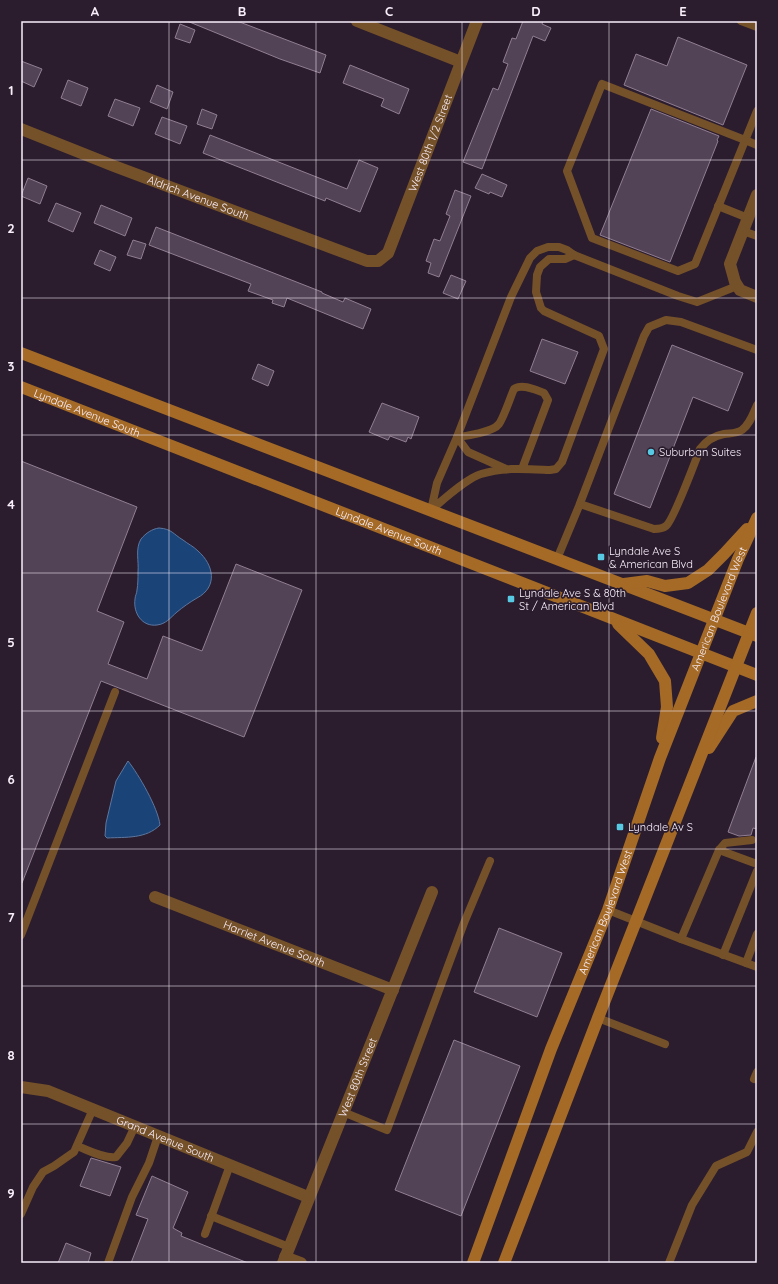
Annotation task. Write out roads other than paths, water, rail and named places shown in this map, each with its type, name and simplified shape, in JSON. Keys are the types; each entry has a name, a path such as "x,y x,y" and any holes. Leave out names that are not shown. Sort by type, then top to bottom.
{"main road":[{"path":"21,353 753,634"},
{"name":"Lyndale Avenue South","path":"21,387 757,675"},
{"path":"622,584 647,581 665,586 688,583 708,570 757,518"},
{"name":"American Boulevard West","path":"473,1263 551,1049 608,910 660,758 738,559 757,518"},
{"path":"504,1263 694,771 736,667 753,634 757,613"},
{"path":"614,620 649,654 665,680 667,707 660,758"},
{"path":"694,771 733,710 757,701"},
{"path":"511,1263 512,1243"}],"street":[{"path":"357,21 461,62"},
{"name":"West 80th 1/2 Street","path":"378,261 388,253 477,21"},
{"name":"Aldrich Avenue South","path":"21,129 114,166 367,261 378,261"},
{"path":"757,195 730,264 736,284 740,290 757,297"},
{"name":"West 80th Street","path":"286,1256 308,1197 432,892"},
{"name":"Harriet Avenue South","path":"155,897 393,990"},
{"name":"Grand Avenue South","path":"21,1087 48,1091 308,1197"},
{"path":"286,1256 301,1263"}],"lane":[{"path":"741,21 757,27"},
{"path":"757,111 745,140 718,206 695,264 678,271 592,238 567,171 602,84 745,140 757,145"},
{"path":"718,206 748,218"},
{"path":"743,231 757,236"},
{"path":"431,510 437,483 457,437 511,297 530,258 537,251 548,247 559,247 574,255 697,302 736,284"},
{"path":"431,510 480,474 506,469 550,470 556,469 562,462 604,349 598,336 544,312 538,302 536,292 536,275 540,267 549,258 565,259 574,255"},
{"path":"557,559 580,504 644,336 649,327 666,320 681,322 757,350"},
{"path":"457,437 469,436 494,428 499,424 514,389 517,387 522,386 544,393 548,402 522,469"},
{"path":"580,504 654,529 665,527 674,512 700,449 707,441 716,436 736,434 743,430 750,422 757,405"},
{"path":"457,437 468,452 506,469"},
{"path":"21,934 115,692"},
{"path":"681,940 719,850 725,843 752,840"},
{"path":"719,850 757,864"},
{"path":"343,1112 387,1130 464,923 490,861"},
{"path":"723,955 757,871"},
{"path":"608,910 681,940 757,967"},
{"path":"746,963 757,934"},
{"path":"598,1018 665,1044"},
{"path":"21,1214 33,1187 43,1172 74,1152 93,1109"},
{"path":"77,1146 104,1156 116,1157 127,1143 135,1126"},
{"path":"669,1263 692,1205 716,1166 747,1152 757,1132"},
{"path":"108,1263 132,1197 149,1163 158,1136"},
{"path":"205,1234 230,1165"},
{"path":"212,1216 286,1256"}],"water":[{"path":"159,528 170,531 196,549 208,563 211,582 204,593 184,606 165,622 152,625 143,621 135,609 138,581 138,551 141,539 147,533"},
{"path":"128,761 156,810 160,825 154,830 142,835 107,838 105,836 106,823 116,781"}],"place":[{"name":"Suburban Suites","path":"651,452"},
{"name":"Lyndale Ave S & American Blvd","path":"601,557"},
{"name":"Lyndale Ave S & 80th St / American Blvd","path":"511,599"},
{"name":"Lyndale Av S","path":"620,827"}]}
